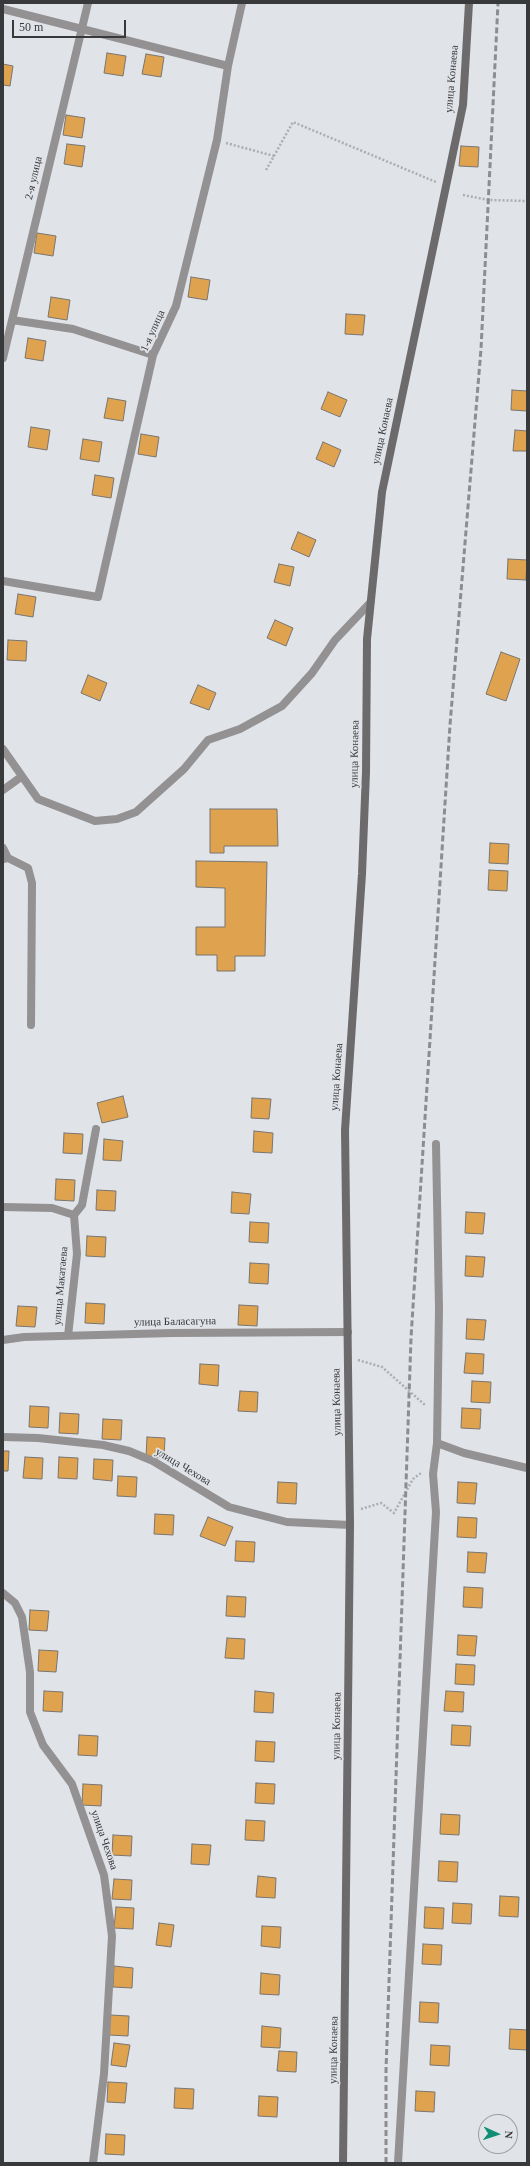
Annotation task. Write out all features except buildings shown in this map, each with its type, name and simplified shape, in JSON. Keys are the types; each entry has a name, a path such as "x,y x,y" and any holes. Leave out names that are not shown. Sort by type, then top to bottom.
{"street":[{"name":"2-я улица","path":"3,358 88,3"},
{"name":"1-я улица","path":"3,581 98,597 153,355 176,306 217,140 228,66 242,3"},
{"name":"улица Конаева","path":"343,2163 350,1525 345,1130 362,874 366,764 367,639 382,492 463,105 468,3"},
{"path":"3,8 228,66"},
{"path":"12,320 73,329 153,355"},
{"path":"3,749 21,777 38,799 95,821 117,819 136,812 184,769 208,740 240,729 282,706 312,673 335,640 370,603"},
{"path":"3,790 21,777"},
{"path":"3,848 6,858 28,868 32,883 31,1025"},
{"path":"3,1207 52,1208 74,1215 82,1205 96,1129"},
{"path":"398,2163 433,1587 436,1512 434,1466 437,1443 439,1308 436,1144"},
{"name":"улица Макатаева","path":"68,1336 77,1254 74,1215"},
{"name":"улица Баласагуна","path":"3,1340 24,1337 348,1332"},
{"name":"улица Чехова","path":"3,1437 38,1438 103,1445 129,1451 153,1462 229,1506 287,1522 350,1525"},
{"path":"437,1443 464,1453 527,1468"},
{"name":"улица Чехова","path":"5,1598 16,1603 22,1617 30,1672 30,1712 43,1745 72,1784 104,1874 112,1936 104,2074 93,2163"}],"path":[{"path":"266,170 293,122 446,186"},
{"path":"217,140 274,156"},
{"path":"463,196 489,200 527,201"},
{"path":"348,1357 382,1367 424,1402 437,1422"},
{"path":"350,1515 367,1506 381,1503 394,1513 413,1479 424,1470 434,1466"}],"railway":[{"path":"386,2163 386,2070 411,1338 450,725 481,349 498,3"}]}
